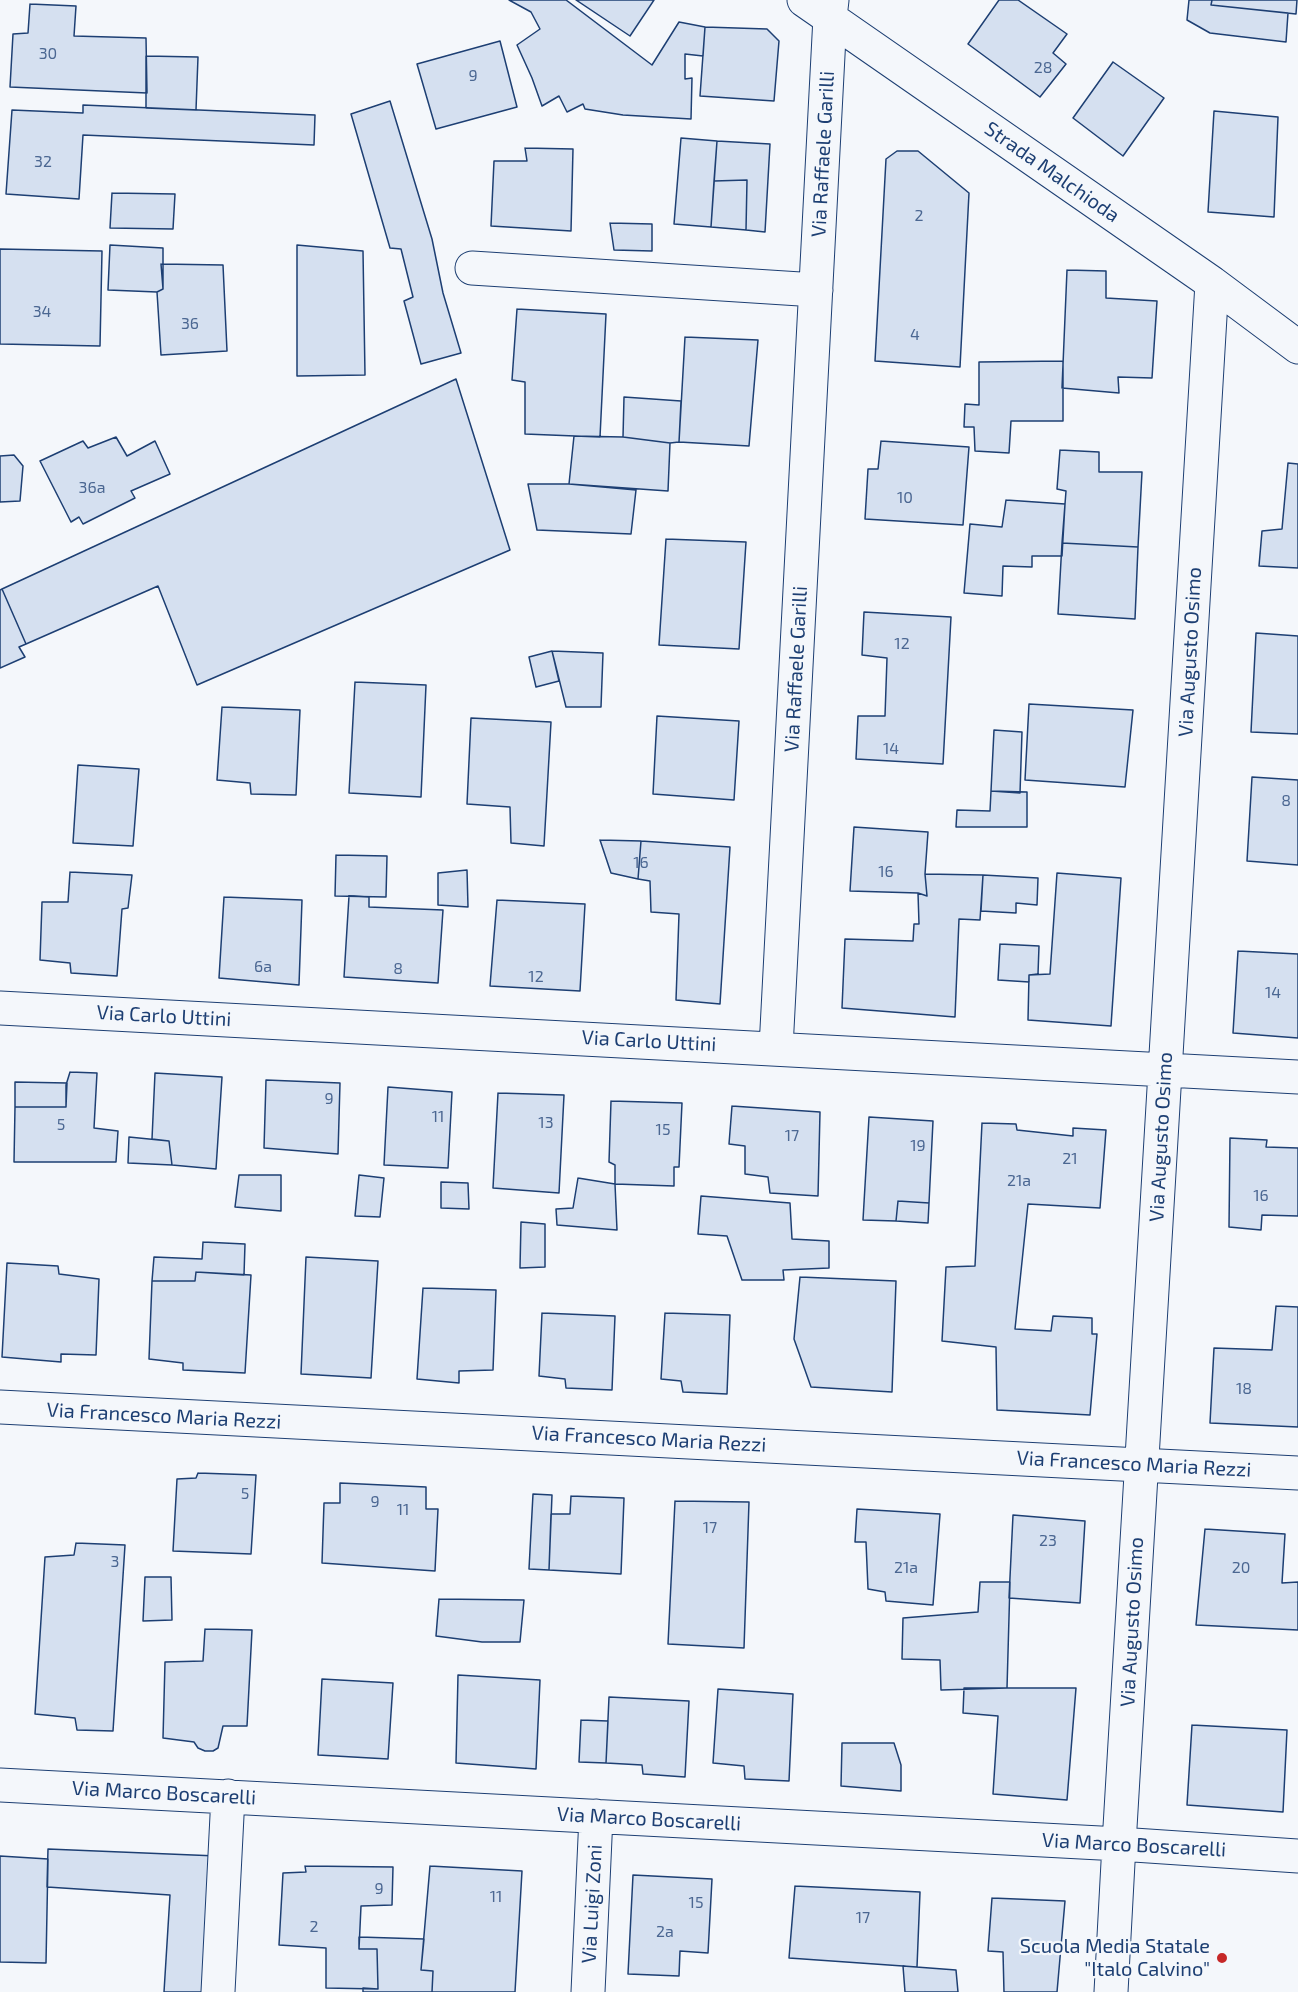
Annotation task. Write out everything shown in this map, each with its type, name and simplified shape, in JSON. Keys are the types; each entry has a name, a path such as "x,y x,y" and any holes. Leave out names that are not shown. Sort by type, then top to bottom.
{"street":[{"name":"Strada Malchioda","path":"822,6 1212,283 1298,347"},
{"name":"Via Raffaele Garilli","path":"776,1048 816,290 822,6"},
{"path":"472,268 816,290"},
{"name":"Via Augusto Osimo","path":"1112,1992 1141,1464 1212,283"},
{"name":"Via Carlo Uttini","path":"0,1008 1298,1077"},
{"name":"Via Francesco Maria Rezzi","path":"0,1407 1298,1473"},
{"name":"Via Marco Boscarelli","path":"0,1785 1119,1844 1298,1856"},
{"path":"218,1992 228,1796"},
{"name":"Via Luigi Zoni","path":"588,1992 596,1816"}],"building":[{"path":"509,0 566,0 652,65 679,22 705,27 703,56 685,54 685,79 692,78 691,119 623,115 585,109 583,104 567,112 559,96 542,106 517,45 540,29 531,12"},
{"path":"576,0 654,0 630,36"},
{"path":"999,0 1018,0 1067,34 1053,53 1066,64 1040,97 968,44"},
{"path":"1189,0 1212,0 1211,5 1288,13 1286,42 1210,33 1187,20"},
{"path":"1212,0 1297,0 1296,14 1211,5"},
{"path":"30,4 76,6 74,36 146,38 147,93 10,87 13,34 28,33"},
{"path":"705,27 767,29 779,41 774,101 700,96"},
{"path":"500,41 517,107 436,129 417,64"},
{"path":"146,56 198,57 196,110 146,108"},
{"path":"1113,62 1164,98 1123,156 1073,118"},
{"path":"390,101 432,239 443,293 461,353 421,364 404,301 413,297 401,249 390,248 351,114"},
{"path":"83,105 315,115 314,145 83,135 79,199 6,194 12,110 83,113"},
{"path":"1214,111 1278,117 1274,217 1208,212"},
{"path":"681,138 717,141 711,227 674,224"},
{"path":"717,141 770,144 765,232 746,230 747,180 714,181"},
{"path":"525,148 573,149 571,231 491,226 494,161 527,161"},
{"path":"897,151 918,151 969,193 960,367 875,361 886,159"},
{"path":"747,180 746,230 711,227 714,181"},
{"path":"112,193 175,194 173,229 110,228"},
{"path":"610,223 652,224 652,251 614,250"},
{"path":"110,245 163,248 163,289 157,292 108,290"},
{"path":"297,245 363,251 365,375 297,376"},
{"path":"0,249 102,251 100,346 0,344"},
{"path":"161,264 223,265 227,351 161,355 157,292 163,289"},
{"path":"1067,270 1106,271 1106,298 1157,301 1152,378 1118,377 1119,393 1062,388"},
{"path":"517,309 606,314 600,437 525,434 525,382 512,380"},
{"path":"685,337 758,340 749,446 679,442"},
{"path":"1063,361 1063,421 1011,421 1009,453 975,451 974,427 964,427 965,404 979,405 979,362"},
{"path":"456,379 510,550 197,685 158,586 26,644 2,589"},
{"path":"624,397 681,401 679,442 623,437"},
{"path":"574,436 623,437 670,443 668,491 569,484"},
{"path":"116,437 127,456 155,441 170,474 131,491 135,498 83,524 79,517 71,522 40,461 83,441 88,448"},
{"path":"881,441 969,447 963,525 865,519 868,469 878,469"},
{"path":"1060,450 1099,452 1099,472 1142,472 1138,547 1062,543 1066,491 1057,489"},
{"path":"14,455 23,466 20,501 0,502 0,456"},
{"path":"1288,463 1298,464 1298,568 1259,566 1262,531 1282,529"},
{"path":"528,484 569,484 636,490 631,534 537,530"},
{"path":"1006,500 1065,504 1062,556 1032,556 1032,567 1003,566 1002,596 964,593 970,524 1002,527"},
{"path":"666,539 746,542 739,649 659,645"},
{"path":"1062,543 1138,547 1135,619 1058,614"},
{"path":"2,589 26,644 19,647 25,657 0,668 0,590"},
{"path":"864,612 951,617 943,764 856,759 858,716 885,716 887,658 862,655"},
{"path":"1256,633 1298,636 1298,734 1251,732"},
{"path":"552,651 559,681 536,687 529,657"},
{"path":"552,651 603,653 601,707 566,707"},
{"path":"355,682 426,685 421,797 349,793"},
{"path":"1029,704 1133,710 1125,787 1025,780"},
{"path":"222,707 300,710 296,795 251,794 250,783 217,780"},
{"path":"657,716 739,721 734,800 653,794"},
{"path":"471,718 551,722 544,846 511,843 510,807 467,804"},
{"path":"994,730 1022,732 1020,793 991,791"},
{"path":"78,765 139,769 133,846 73,843"},
{"path":"1252,777 1298,780 1298,865 1247,861"},
{"path":"991,791 1027,792 1027,827 956,827 957,810 990,811"},
{"path":"854,827 928,832 925,874 927,896 918,893 850,891"},
{"path":"600,840 641,841 638,879 611,873"},
{"path":"641,841 730,847 720,1004 676,1000 679,914 651,912 650,881 638,879"},
{"path":"336,855 387,856 386,897 335,896"},
{"path":"467,870 468,907 438,905 438,873"},
{"path":"70,872 132,875 128,908 122,909 117,976 71,973 70,963 40,960 42,902 68,902"},
{"path":"1057,873 1121,878 1111,1026 1028,1020 1029,975 1050,974"},
{"path":"925,874 983,875 980,920 959,919 955,1017 842,1008 845,939 913,941 914,924 919,924 918,893 927,896"},
{"path":"983,875 1038,878 1037,905 1016,903 1016,913 981,911"},
{"path":"349,896 369,897 369,907 443,910 438,983 344,977"},
{"path":"224,897 302,900 299,985 219,978"},
{"path":"497,900 585,904 580,991 490,986"},
{"path":"1000,944 1039,946 1038,974 1029,975 1029,982 998,980"},
{"path":"1238,951 1298,954 1298,1038 1233,1033"},
{"path":"70,1072 97,1073 94,1128 118,1131 116,1162 14,1162 15,1107 66,1107 66,1085"},
{"path":"155,1073 222,1077 216,1169 172,1165 169,1141 152,1139"},
{"path":"266,1080 340,1083 338,1154 264,1148"},
{"path":"15,1082 67,1083 66,1107 15,1107"},
{"path":"388,1087 452,1092 448,1168 384,1165"},
{"path":"498,1093 564,1095 559,1193 493,1188"},
{"path":"611,1101 682,1103 679,1167 674,1167 674,1186 615,1184 615,1165 609,1162"},
{"path":"732,1106 820,1112 818,1196 770,1193 768,1177 745,1174 745,1146 729,1144"},
{"path":"869,1117 933,1121 929,1203 898,1201 896,1221 863,1220"},
{"path":"982,1123 1016,1124 1017,1130 1073,1136 1073,1128 1106,1130 1100,1208 1028,1204 1015,1329 1051,1331 1053,1316 1092,1318 1092,1334 1097,1334 1090,1415 997,1410 996,1347 942,1341 946,1267 975,1266"},
{"path":"129,1137 169,1141 172,1165 128,1163"},
{"path":"1230,1138 1267,1140 1266,1147 1298,1148 1298,1216 1262,1215 1261,1230 1229,1227"},
{"path":"239,1175 281,1175 281,1211 235,1207"},
{"path":"359,1175 384,1178 380,1217 355,1216"},
{"path":"578,1178 615,1184 617,1230 557,1225 556,1209 573,1208"},
{"path":"441,1182 468,1183 469,1209 441,1208"},
{"path":"701,1196 790,1203 792,1239 829,1241 829,1268 783,1270 784,1280 742,1280 727,1236 698,1234"},
{"path":"898,1201 929,1203 928,1223 896,1221"},
{"path":"521,1222 545,1224 545,1267 520,1268"},
{"path":"203,1242 245,1244 244,1275 196,1272 195,1281 152,1281 154,1257 202,1259"},
{"path":"306,1257 378,1261 371,1378 301,1374"},
{"path":"7,1263 58,1266 59,1274 99,1279 96,1355 61,1354 61,1362 2,1357"},
{"path":"196,1272 251,1275 245,1373 183,1370 183,1363 149,1359 152,1281 195,1281"},
{"path":"800,1277 896,1281 892,1392 811,1387 794,1339"},
{"path":"423,1288 496,1290 493,1370 459,1371 459,1383 417,1379"},
{"path":"1276,1306 1298,1307 1298,1427 1210,1423 1214,1348 1272,1350"},
{"path":"542,1313 615,1316 612,1390 566,1388 565,1379 539,1376"},
{"path":"665,1313 730,1315 727,1394 683,1392 681,1381 661,1379"},
{"path":"198,1473 256,1475 251,1554 173,1551 177,1479 196,1478"},
{"path":"340,1483 426,1487 426,1509 438,1509 435,1571 322,1563 324,1503 340,1503"},
{"path":"533,1494 552,1495 549,1570 529,1569"},
{"path":"571,1496 624,1498 621,1574 549,1570 551,1514 570,1514"},
{"path":"675,1501 749,1502 744,1648 668,1644"},
{"path":"857,1509 940,1514 933,1605 886,1601 885,1592 868,1589 866,1542 855,1542"},
{"path":"1013,1515 1085,1521 1080,1603 1009,1598"},
{"path":"1205,1529 1285,1534 1282,1583 1298,1582 1298,1630 1196,1625"},
{"path":"76,1543 125,1545 113,1731 77,1730 75,1718 35,1714 45,1557 74,1555"},
{"path":"145,1577 171,1577 172,1620 143,1621"},
{"path":"980,1582 1010,1582 1007,1688 941,1690 940,1660 902,1659 903,1618 978,1612"},
{"path":"439,1599 524,1600 520,1642 482,1642 436,1636"},
{"path":"205,1629 252,1630 247,1726 223,1726 218,1748 213,1751 198,1748 194,1742 163,1738 165,1662 203,1661"},
{"path":"458,1675 540,1680 536,1769 456,1763"},
{"path":"322,1679 393,1683 388,1759 318,1755"},
{"path":"964,1688 1076,1688 1067,1800 993,1794 998,1716 963,1713"},
{"path":"718,1689 793,1694 789,1781 745,1779 744,1766 713,1763"},
{"path":"609,1697 689,1701 685,1777 643,1774 642,1765 606,1763"},
{"path":"581,1720 608,1721 606,1763 579,1762"},
{"path":"1192,1725 1287,1730 1283,1812 1187,1805"},
{"path":"842,1743 894,1743 901,1765 901,1791 841,1786"},
{"path":"48,1849 217,1856 210,1992 164,1992 170,1895 47,1887"},
{"path":"0,1856 48,1859 46,1963 0,1962"},
{"path":"305,1866 393,1867 392,1905 361,1906 359,1949 377,1949 378,1989 326,1988 326,1948 279,1945 283,1873 306,1872"},
{"path":"430,1866 522,1871 515,1992 432,1992 433,1971 421,1970"},
{"path":"633,1875 712,1879 708,1953 680,1951 679,1976 628,1974"},
{"path":"795,1886 920,1892 917,1967 789,1958"},
{"path":"992,1898 1065,1901 1057,1992 1004,1992 1003,1952 988,1951"},
{"path":"359,1937 424,1939 421,1970 433,1971 432,1992 363,1992 363,1988 378,1989 377,1949 359,1949"},
{"path":"903,1966 956,1970 958,1992 905,1992"}],"place":[{"name":"Scuola Media Statale \"Italo Calvino\"","path":"1222,1958"}]}
